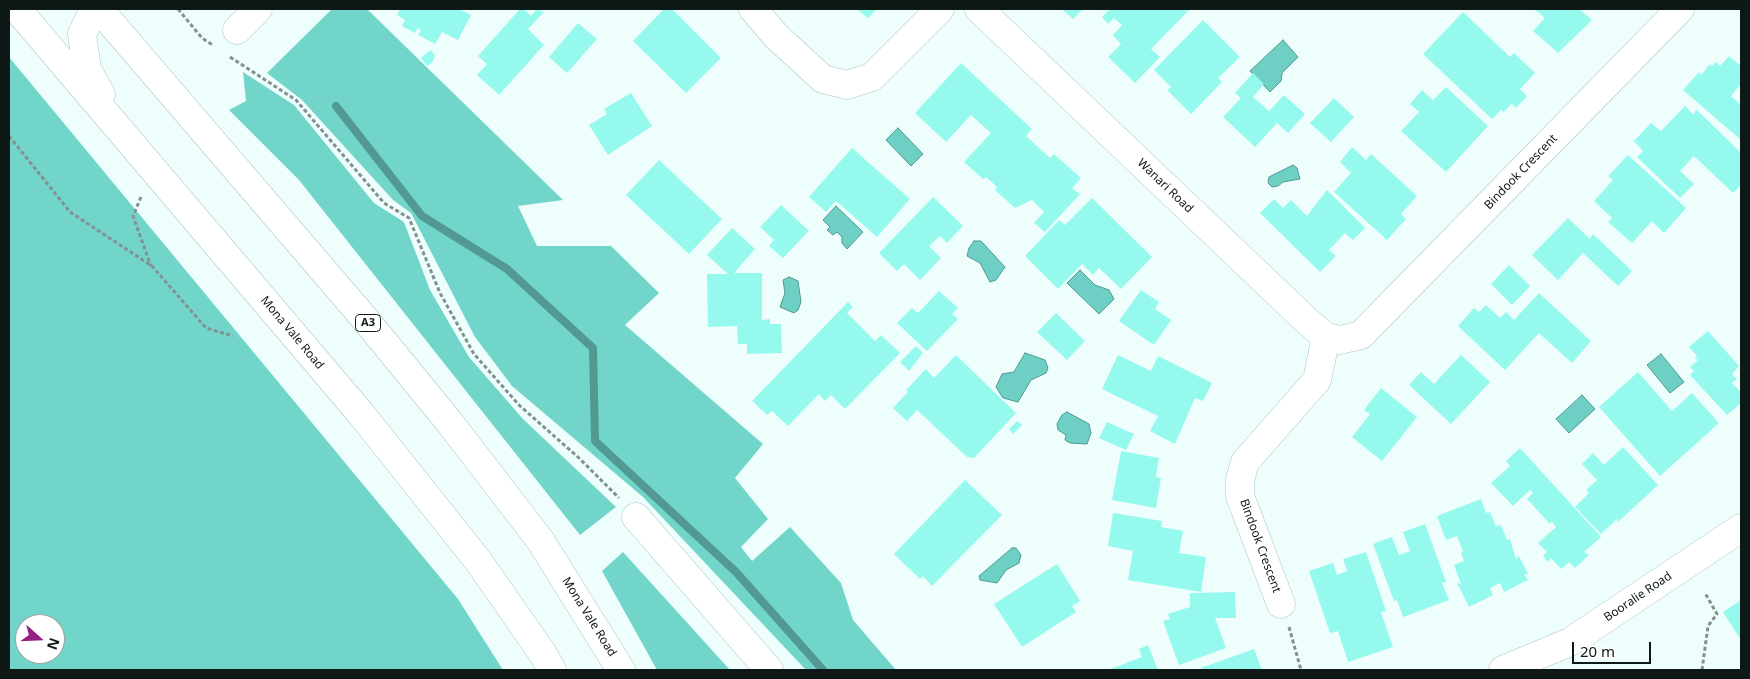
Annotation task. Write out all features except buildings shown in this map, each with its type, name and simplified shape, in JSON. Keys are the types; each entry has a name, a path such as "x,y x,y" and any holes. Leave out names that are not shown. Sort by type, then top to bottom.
{"main road":[{"name":"Mona Vale Road","path":"17,9 362,414 479,562 543,654 552,670"},
{"path":"94,9 82,34 86,69 122,133"},
{"name":"Mona Vale Road","path":"99,9 365,319 450,422 540,540 621,670"},
{"path":"231,42 258,9"},
{"path":"753,9 777,37 823,79 847,85 872,78 940,9"},
{"name":"Wanari Road","path":"979,9 1326,337"},
{"name":"Bindook Crescent","path":"1281,604 1240,496 1240,480 1245,462 1317,380 1326,337 1340,340 1361,335 1680,9"},
{"path":"636,517 769,670"},
{"name":"Booralie Road","path":"1502,670 1534,664 1580,636 1741,528"}],"path":[{"path":"178,9 202,38 218,49"},
{"path":"231,42 296,100 384,203 408,218 440,293 474,354 519,405 579,458 636,517"},
{"path":"9,136 70,212 152,266 206,328 233,336"},
{"path":"152,266 133,216 154,169"},
{"path":"1702,670 1708,626 1717,614 1705,593"},
{"path":"1281,604 1301,670"}],"shaded area":[{"path":"332,9 367,9 563,200 518,206 537,246 611,246 659,293 625,325 763,444 735,478 768,519 741,547 752,561 790,527 841,583 853,620 896,670 806,670 643,497 512,386 475,337 411,213 393,200 302,100 267,73"},
{"path":"1283,40 1298,57 1282,73 1281,81 1270,92 1250,71"},
{"path":"9,57 458,599 503,670 9,670"},
{"path":"243,72 294,105 374,203 404,222 430,290 469,357 523,419 616,507 580,535 299,180 229,110 246,101"},
{"path":"898,128 923,154 911,166 886,140"},
{"path":"1293,165 1297,168 1300,179 1283,182 1278,186 1272,187 1268,183 1269,177"},
{"path":"836,206 863,232 847,249 842,243 842,237 837,232 833,235 827,230 830,227 823,220"},
{"path":"974,241 981,241 1005,267 996,280 990,282 980,263 967,256 969,248"},
{"path":"1080,270 1095,285 1109,290 1114,299 1099,314 1067,283"},
{"path":"789,277 798,281 801,302 798,310 794,313 780,307 785,293 783,280"},
{"path":"1025,353 1045,360 1048,368 1046,373 1031,380 1018,402 1003,398 996,387 1002,374 1014,372"},
{"path":"1661,354 1684,382 1670,393 1647,365"},
{"path":"1582,395 1595,409 1569,433 1556,419"},
{"path":"1067,412 1089,424 1091,433 1087,444 1070,443 1065,440 1066,435 1058,430 1057,424 1062,415"},
{"path":"1012,548 1016,548 1021,555 1019,563 1006,570 997,583 980,580 979,576"},
{"path":"623,552 730,670 657,670 602,571"}],"waterway":[{"path":"336,106 422,216 507,269 593,348 595,441 736,572 823,670"}]}
